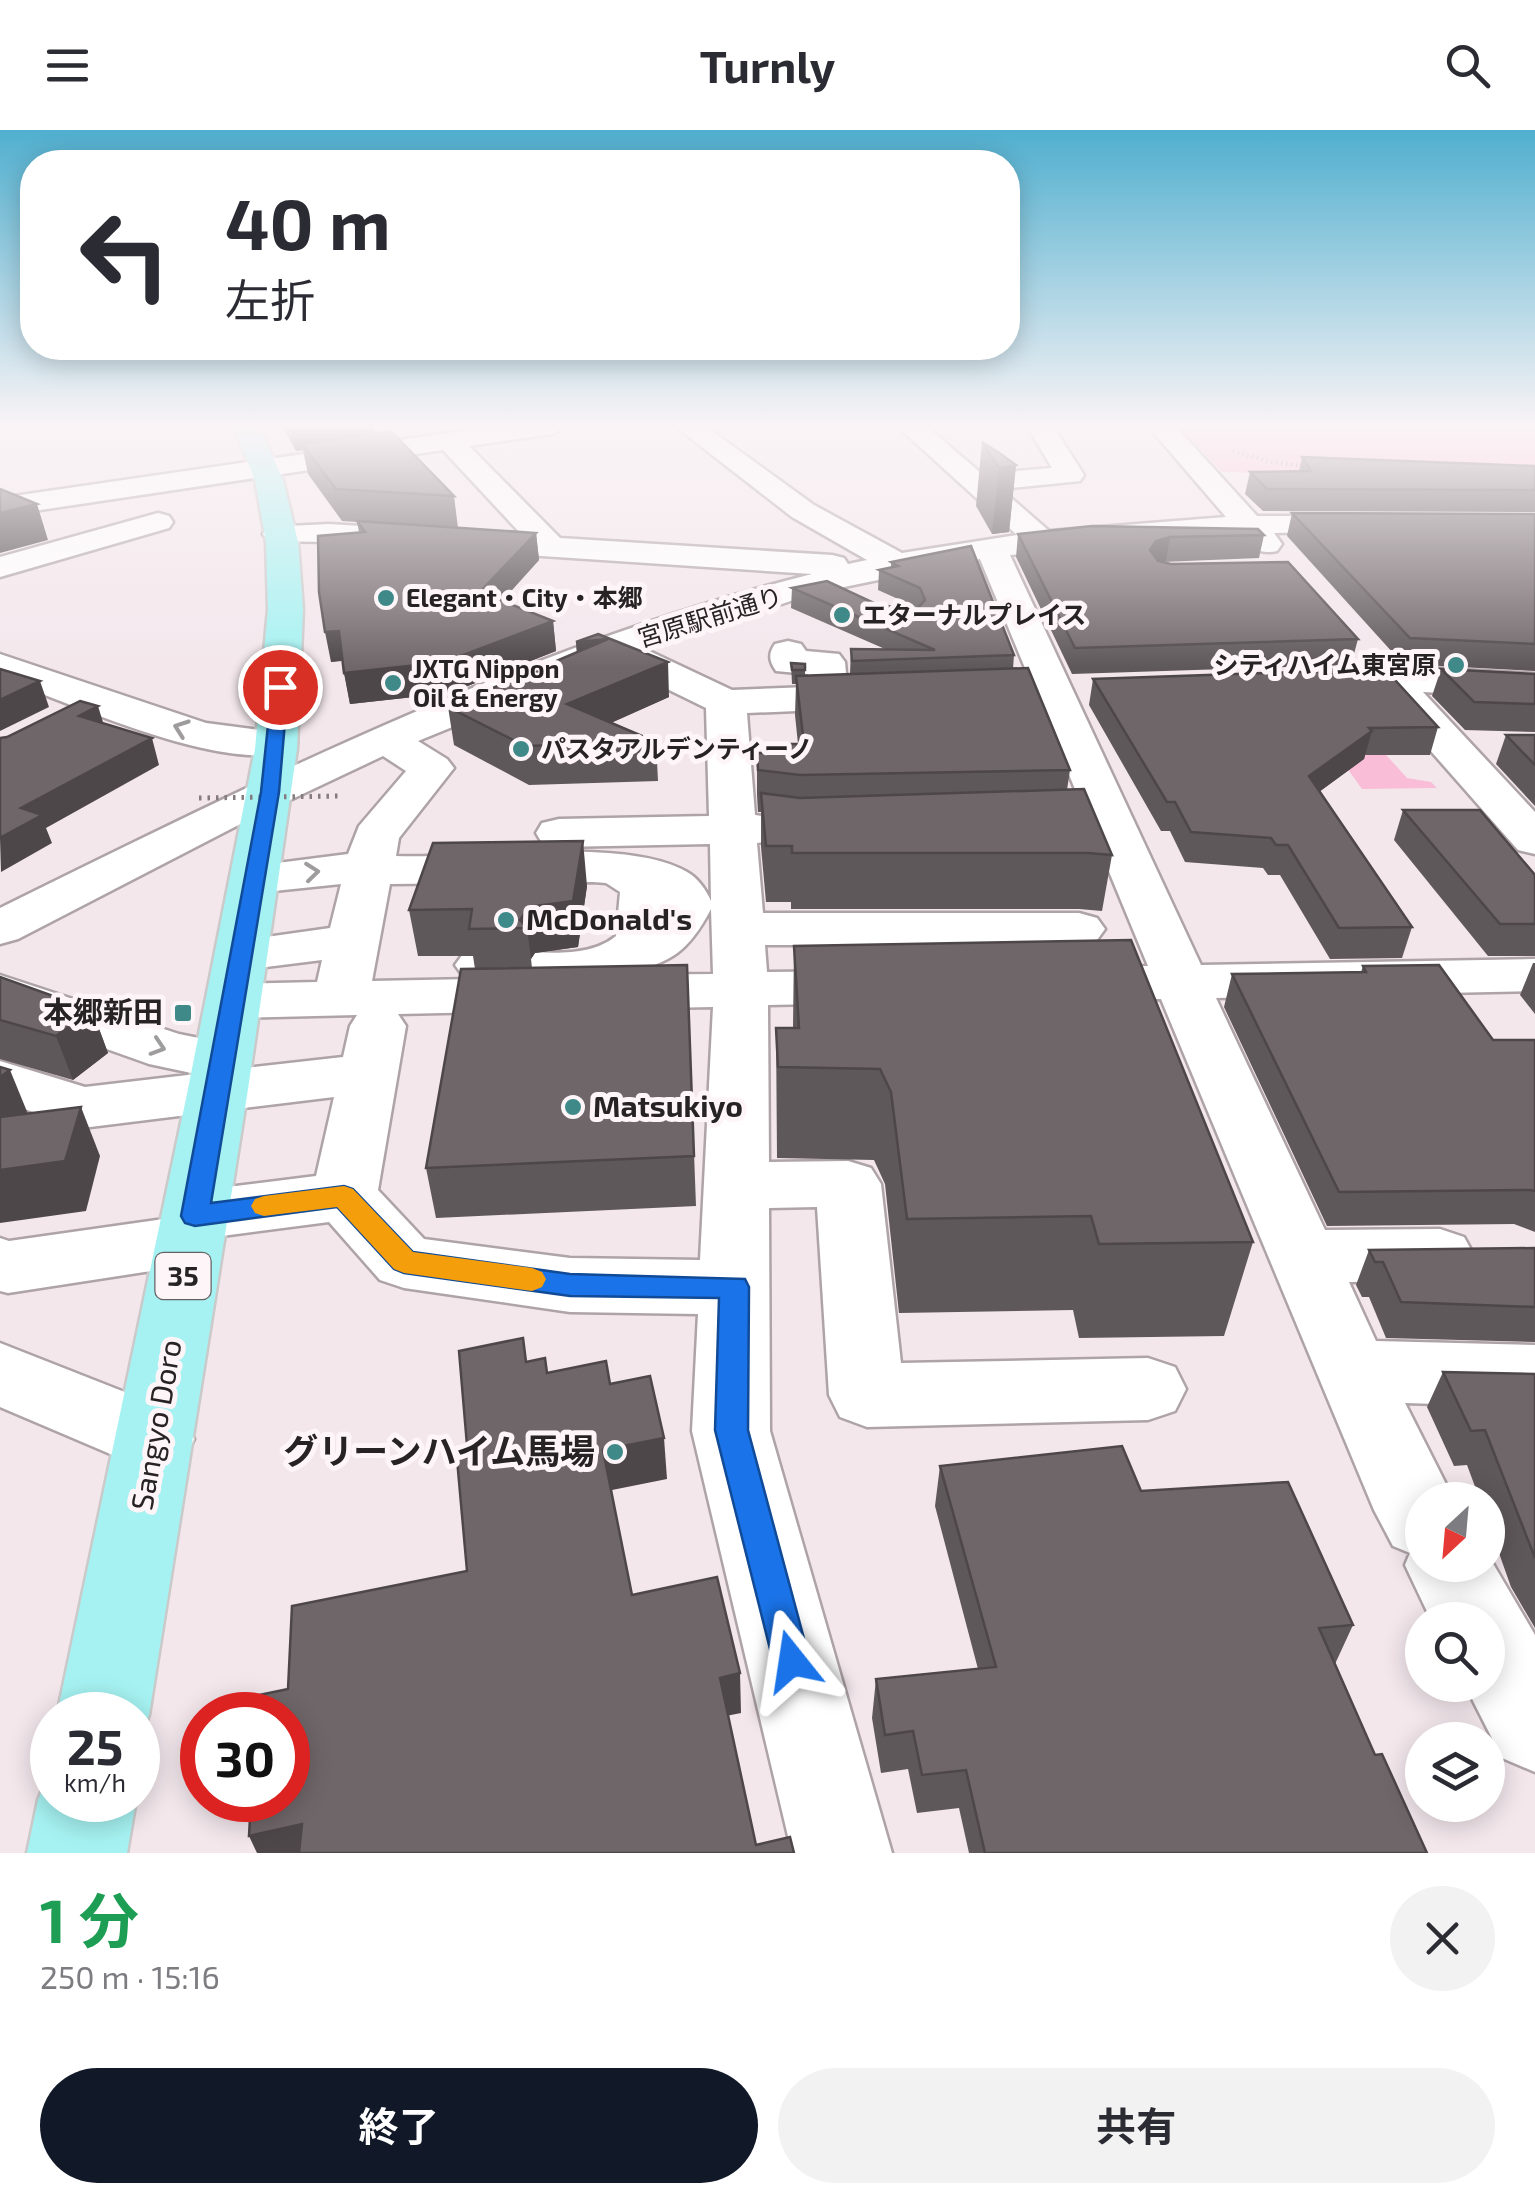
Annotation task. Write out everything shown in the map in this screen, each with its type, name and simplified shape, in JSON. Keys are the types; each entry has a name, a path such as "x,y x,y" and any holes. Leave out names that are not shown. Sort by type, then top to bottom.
{"main road":[{"name":"Sangyo Doro","path":"107,1692 273,767 285,608 280,534 274,506"},
{"path":"78,1853 83,1822"}],"street":[{"path":"0,567 158,522 115,506"},
{"path":"512,506 551,547"},
{"path":"797,506 888,566"},
{"path":"991,506 1017,544 1055,690 1405,1483"},
{"path":"1233,506 1249,525 1274,572"},
{"name":"宮原駅前通り","path":"0,928 273,767 386,740 612,648 784,593 888,566 1017,544 1249,525 1394,522"},
{"path":"280,534 329,533 888,566"},
{"path":"752,560 793,574 794,582 784,593"},
{"path":"824,582 873,604"},
{"path":"1358,645 1530,829"},
{"path":"612,648 726,702 908,694"},
{"path":"788,652 789,663 826,662 830,698"},
{"path":"8,674 101,700 200,735 273,767"},
{"path":"1286,682 1388,679 1535,686"},
{"path":"50,725 101,700"},
{"path":"726,702 739,959 732,1430 842,1853"},
{"path":"386,740 432,768 373,851 344,1196 404,1262 570,1285 734,1287"},
{"path":"1450,747 1501,748"},
{"path":"255,878 373,851 770,829 818,835"},
{"path":"0,992 170,1051 229,1026 358,1001 619,960 634,949 641,937 646,890 636,878 618,869 398,871 373,851"},
{"path":"0,1080 82,1108 229,1026 358,1001 739,959 1079,929"},
{"path":"739,959 914,986"},
{"path":"1030,984 1535,975"},
{"path":"737,1185 848,1184 866,1395 1148,1389"},
{"path":"0,1264 8,1267 344,1196"},
{"path":"1303,1256 1495,1254"},
{"path":"1354,1371 1535,1376"},
{"path":"0,1374 154,1439"},
{"path":"1505,1669 1535,1725"}],"path":[{"path":"199,798 343,796"}],"shaded area":[{"path":"1369,736 1407,778 1431,782 1437,788 1362,789 1332,747"}],"building":[{"path":"0,506 27,506 0,513"},
{"path":"1292,513 1535,514 1535,644 1410,638"},
{"path":"357,521 536,533 480,592 553,621 445,662 344,673 339,631 325,632 319,592 318,536 365,532"},
{"path":"1092,526 1258,529 1264,535 1170,537 1156,541 1150,550 1158,561 1171,564 1288,562 1358,639 1075,648 1018,534"},
{"path":"971,546 1014,655 852,661 851,649 935,650 792,588 827,581 878,605 917,609 925,600 920,588 879,570 898,566 891,562"},
{"path":"598,634 668,662 567,704 656,742 525,746 448,707 608,639 576,642"},
{"path":"791,663 805,664 805,670 792,670"},
{"path":"1028,668 1070,770 800,775 758,770 757,753 784,753 784,744 804,744 796,676"},
{"path":"0,669 40,681 0,700"},
{"path":"1385,669 1438,727 1369,728 1372,731 1309,776 1412,927 1339,928 1288,845 1276,845 1271,838 1191,832 1175,802 1167,802 1093,679"},
{"path":"1441,669 1535,674 1535,704 1474,702"},
{"path":"80,701 98,706 79,716 152,738 21,808 42,815 0,838 0,738"},
{"path":"1506,735 1535,735 1535,765"},
{"path":"1084,789 1112,855 792,853 792,846 766,846 761,793 800,798"},
{"path":"1403,810 1480,810 1535,875 1535,924 1500,924"},
{"path":"583,841 573,901 529,907 520,920 527,928 469,929 472,909 409,910 433,843"},
{"path":"1131,940 1253,1242 1099,1244 1091,1216 907,1219 891,1092 880,1069 778,1067 776,1028 799,1028 794,946"},
{"path":"687,965 694,1156 426,1168 461,969"},
{"path":"1439,965 1493,1040 1535,1040 1535,1191 1339,1192 1232,974 1366,972 1363,966"},
{"path":"0,977 92,1010 56,1036 0,1020"},
{"path":"81,1107 65,1161 0,1170 0,1117"},
{"path":"1535,1248 1535,1307 1401,1302 1383,1262 1375,1262 1369,1250"},
{"path":"523,1338 526,1362 545,1358 547,1373 606,1361 610,1384 650,1376 664,1438 603,1450 632,1595 717,1577 740,1673 720,1678 756,1845 790,1837 794,1853 299,1853 302,1824 249,1836 250,1822 310,1822 310,1692 274,1692 288,1689 292,1606 467,1571 457,1459 468,1457 459,1351"},
{"path":"1443,1372 1535,1374 1535,1558 1485,1430 1471,1431"},
{"path":"1122,1446 1141,1491 1288,1482 1353,1625 1319,1628 1375,1755 1382,1754 1405,1805 1405,1822 1413,1822 1427,1853 985,1853 966,1770 922,1775 913,1731 885,1735 876,1679 996,1667 940,1466"}],"slow traffic":[{"path":"264,1206 344,1196 404,1262 532,1279"}],"place":[{"name":"Elegant・City・本郷","path":"386,598"},
{"name":"エターナルプレイス","path":"842,615"},
{"name":"シティハイム東宮原","path":"1456,665"},
{"name":"JXTG Nippon Oil & Energy","path":"393,683"},
{"name":"パスタアルデンティーノ","path":"521,749"},
{"name":"McDonald's","path":"506,920"},
{"name":"本郷新田","path":"183,1013"},
{"name":"Matsukiyo","path":"573,1107"},
{"name":"グリーンハイム馬場","path":"615,1452"}],"route":[{"path":"280,687 270,792 195,1216 344,1196 404,1262 570,1285 734,1287 732,1430 792,1661"}]}
